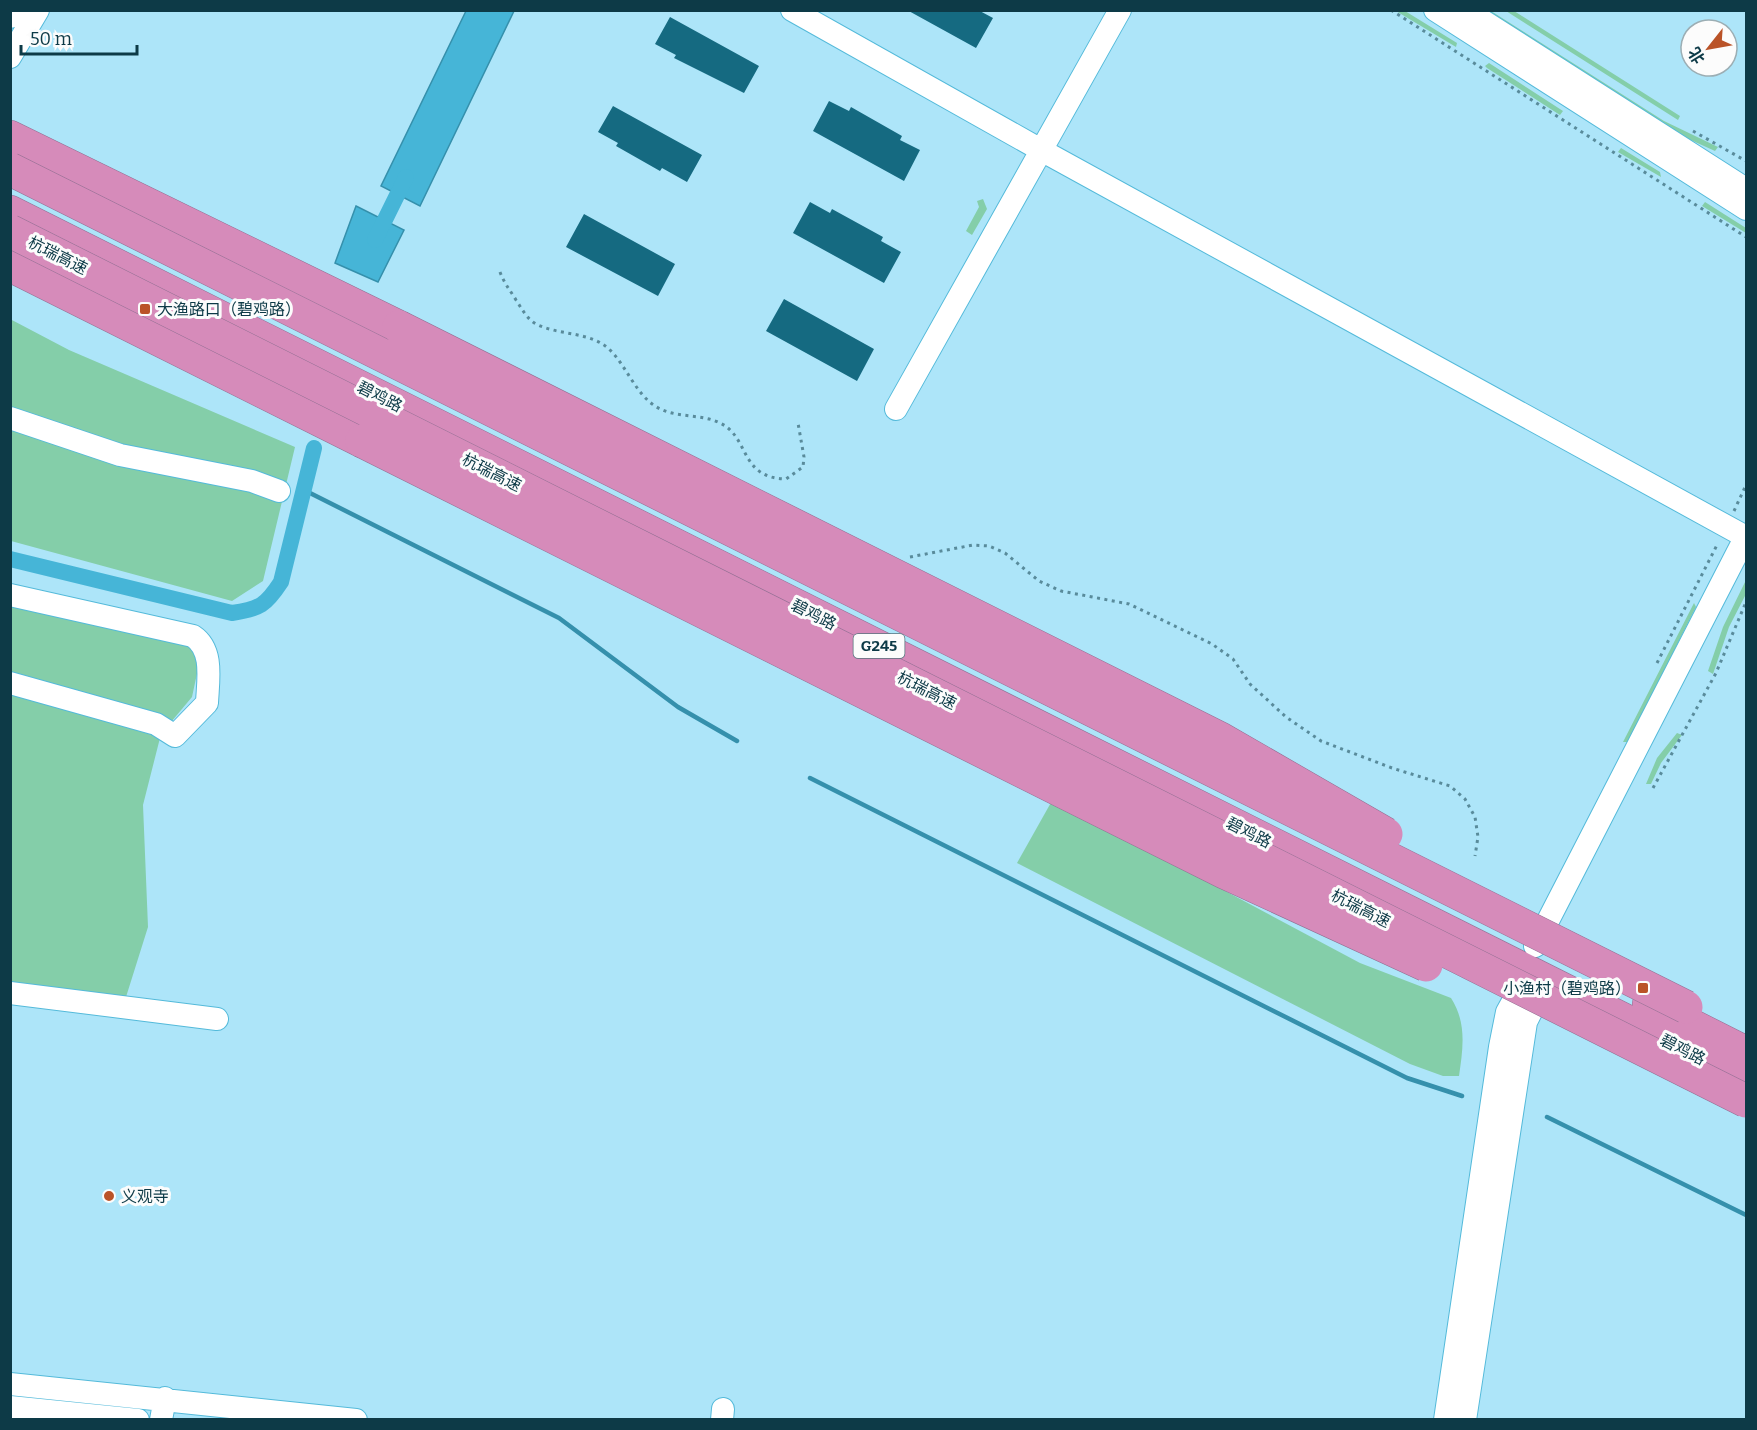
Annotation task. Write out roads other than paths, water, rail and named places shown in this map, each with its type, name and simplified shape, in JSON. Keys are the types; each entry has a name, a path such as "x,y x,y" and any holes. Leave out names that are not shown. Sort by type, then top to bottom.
{"highway":[{"path":"10,137 399,327 1221,739 1686,1007"},
{"path":"10,169 1746,1037"},
{"name":"碧鸡路","path":"10,187 1537,967 1746,1081"},
{"name":"碧鸡路","path":"10,212 1537,967 1746,1053"},
{"name":"杭瑞高速","path":"10,231 1746,1101"},
{"path":"10,265 1224,872 1746,1111"}],"street":[{"path":"10,17 14,10"},
{"path":"10,57 38,10"},
{"path":"792,10 1041,150 1746,537 1537,967 1508,1012 1500,1047 1445,1419"},
{"path":"896,409 1120,10"},
{"path":"1435,10 1746,209"},
{"path":"1466,10 1746,189"},
{"path":"10,418 120,454 252,481 279,491"},
{"path":"10,595 192,636 204,646 208,661 207,703 175,736 156,724 10,683"},
{"path":"1464,1419 1526,1022 1537,967"},
{"path":"10,993 217,1019"},
{"path":"10,1384 163,1409 356,1419"},
{"path":"10,1407 138,1419"}],"water":[{"path":"466,11 514,11 420,206 381,186"},
{"path":"356,206 404,230 378,282 335,263"}],"waterway":[{"path":"375,240 406,177"},
{"path":"10,559 232,613 249,610 266,601 281,582 314,448"},
{"path":"304,490 559,618 678,707 737,741"},
{"path":"810,778 1407,1078 1462,1096"},
{"path":"1547,1117 1746,1215"}],"place":[{"name":"大渔路口（碧鸡路）","path":"145,309"},
{"name":"小渔村（碧鸡路）","path":"1643,988"},
{"name":"义观寺","path":"109,1196"}]}
